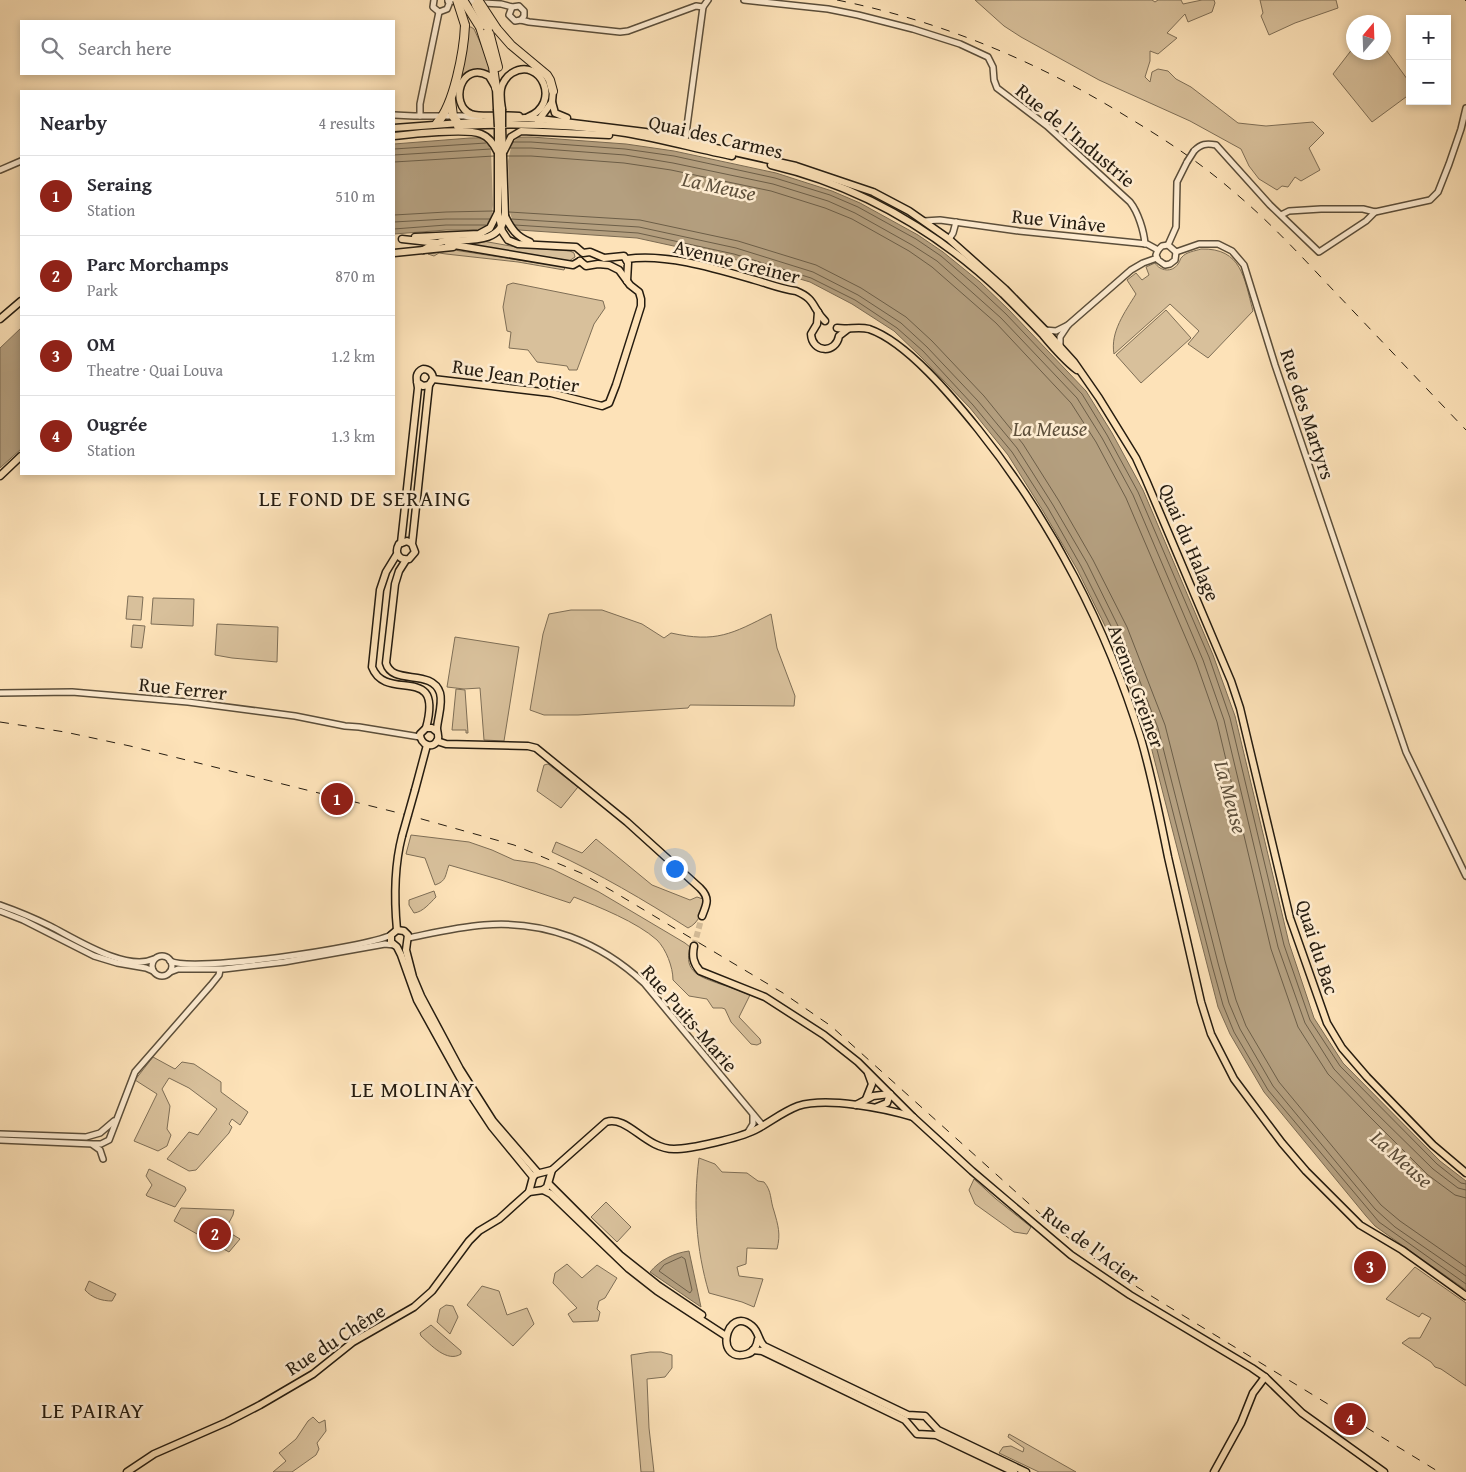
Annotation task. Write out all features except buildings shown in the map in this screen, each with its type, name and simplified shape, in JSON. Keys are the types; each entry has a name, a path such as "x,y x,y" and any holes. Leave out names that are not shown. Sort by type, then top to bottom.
{"highway":[{"path":"437,123 443,116 451,98 465,26 457,0"},
{"path":"463,0 484,27"},
{"path":"473,0 484,27 498,83"},
{"path":"478,0 497,29 511,45 545,72 550,80 553,91"},
{"path":"451,98 456,121"}],"main road":[{"path":"498,83 513,73 523,70 535,74 543,82 546,92 545,101 536,113 525,118 511,115 476,115 466,111 460,100 460,89 464,79 470,74 480,72 498,83 499,109 501,126 502,213 500,230"},
{"path":"553,91 553,110 557,116 590,124"},
{"path":"530,126 540,119 552,102"},
{"name":"Quai des Carmes","path":"456,121 525,118 590,124 645,132 811,171 873,192 901,206"},
{"name":"Quai des Carmes","path":"456,121 501,126 608,130 657,140 795,171 835,185 912,222"},
{"path":"395,129 456,121"},
{"path":"395,129 456,121"},
{"path":"500,154 511,136 530,131 608,135 657,140"},
{"path":"395,136 480,133 494,145 500,154"},
{"name":"Quai du Halage","path":"901,206 949,239 1005,289 1074,362 1080,373"},
{"path":"395,240 430,235 474,235 485,231 502,213"},
{"path":"502,213 514,231 522,238 535,244"},
{"path":"912,222 920,223 943,239 949,239"},
{"name":"Quai du Halage","path":"912,222 945,244 980,273 1080,373 1111,417 1146,480 1231,681 1248,736"},
{"path":"423,250 438,243 482,239 500,230"},
{"path":"500,230 513,242 576,247 583,253 590,252 593,255 604,258 622,256 627,263 627,281"},
{"path":"402,239 572,265 580,261"},
{"path":"395,253 457,246"},
{"path":"580,261 580,256 583,253"},
{"path":"592,264 595,260 593,255"},
{"name":"Avenue Greiner","path":"627,263 640,257 659,258 719,270 796,291 807,296 825,321 832,323 837,328 848,329 857,327 868,329 888,339 909,355 951,398 983,435 1015,478 1047,530 1078,584 1112,659 1140,737 1154,789 1201,1002 1219,1052 1234,1079 1273,1131 1317,1183 1365,1228 1402,1250 1466,1296"},
{"path":"616,258 614,261 617,269"},
{"path":"580,261 586,266 592,264 623,270 627,263"},
{"name":"Rue Jean Potier","path":"431,382 551,393 598,405 606,405 611,401 641,306 639,292 617,269"},
{"path":"0,319 20,302"},
{"path":"818,312 811,338 818,348 827,350 832,348 840,336 848,329"},
{"path":"816,324 825,321"},
{"path":"837,328 840,336"},
{"path":"423,370 429,371 431,382 412,544 415,549 414,555 406,560 399,571 394,584 386,663 392,672 426,679 436,685 440,697 437,741 432,745 427,745 423,743 420,737 426,728 430,701 427,694 419,688 386,682 377,676 372,667 380,590 386,572 397,554 397,547 401,542 417,395 417,374 423,370"},
{"path":"417,382 423,386 431,382"},
{"path":"0,476 20,457"},
{"path":"401,542 412,544"},
{"path":"397,554 400,558 406,560"},
{"path":"426,728 432,728 437,732"},
{"name":"Quai du Bac","path":"1248,736 1290,918 1324,1016 1335,1037 1353,1062 1423,1136 1466,1173"},
{"path":"437,741 446,744 532,746 627,822 706,893 707,898 702,916"},
{"path":"427,745 398,855 395,884 397,930 391,936 392,942 415,994 457,1074 485,1118 537,1176"},
{"path":"397,930 404,931 408,938 406,945 411,972 417,988 460,1070 497,1126 537,1176 541,1190"},
{"path":"395,946 406,945"},
{"name":"Rue de l'Acier","path":"694,946 694,962 700,971 748,989 776,1004 834,1042 1004,1199 1071,1255 1130,1296 1230,1354 1265,1377 1302,1413 1384,1472"},
{"path":"866,1070 872,1084 866,1099"},
{"path":"856,1104 877,1095 890,1094 887,1103 876,1107"},
{"path":"537,1176 552,1170 606,1122 613,1120 627,1126 652,1144 670,1149 691,1147 748,1133 803,1105 821,1103 856,1104 876,1107 913,1117"},
{"path":"541,1190 550,1182 552,1170"},
{"path":"537,1176 546,1174 550,1182 606,1242 638,1270 696,1311 724,1328 729,1328 738,1323 748,1323 755,1330 758,1339 764,1346 908,1416 925,1416 938,1430 1026,1472"},
{"name":"Rue du Chêne","path":"128,1472 154,1454 227,1422 260,1405 313,1374 353,1342 414,1307 432,1291 469,1241 480,1231 499,1219 529,1192 537,1176"},
{"path":"529,1192 541,1190 551,1194 604,1246 636,1274 657,1291 726,1336"},
{"path":"729,1328 726,1336 728,1348 734,1353 744,1354 753,1350 762,1351 906,1420 917,1434 936,1434 1014,1472"},
{"path":"753,1350 758,1339"},
{"path":"1214,1472 1243,1421 1253,1394 1265,1377"},
{"path":"912,1426 916,1417"},
{"path":"925,1434 931,1429 931,1422"}],"street":[{"path":"434,0 433,7 439,12"},
{"path":"439,12 447,9 448,0 501,4 512,7 516,5 523,9 524,16 521,20"},
{"path":"694,0 696,6"},
{"path":"685,142 703,7 707,0"},
{"name":"Rue de l'Industrie","path":"744,0 828,9 900,25 984,54 990,60 993,67 994,84 1047,126 1130,202 1135,208 1145,244"},
{"path":"512,7 509,13 510,18 515,21 521,20 613,32 628,32 696,6 703,7"},
{"path":"417,116 439,12"},
{"path":"1281,215 1289,211 1363,209 1375,212 1434,197 1449,164 1466,108"},
{"path":"395,116 443,116 456,121"},
{"path":"1168,245 1176,227 1177,182 1187,162 1202,144 1216,145 1281,215 1319,252 1366,221 1375,212"},
{"path":"0,170 20,161"},
{"name":"Rue Vinâve","path":"924,221 940,220 1019,231 1145,244 1158,250"},
{"path":"949,239 956,222"},
{"name":"Rue des Martyrs","path":"1176,252 1199,244 1218,244 1232,251 1244,265 1275,365 1406,752 1466,876"},
{"path":"1168,245 1176,252 1175,260 1170,264 1162,264 1157,258 1158,250 1162,246 1168,245"},
{"path":"1045,330 1056,331 1068,325 1131,270 1157,258"},
{"path":"1060,347 1060,337 1068,325"},
{"name":"Rue Ferrer","path":"0,693 72,692 175,701 298,717 348,727 360,727 420,737"},
{"path":"0,905 44,923 101,952 147,962 161,956 180,964 221,967 381,940 391,936"},
{"path":"0,911 23,920 94,956 117,964 146,968 161,976 180,969 292,961 385,944 395,946"},
{"name":"Rue Puits-Marie","path":"408,938 477,926 511,925 554,931 596,948 624,966 644,984 762,1126"},
{"path":"153,971 154,959"},
{"path":"170,960 172,966 170,972"},
{"path":"0,1140 101,1144 109,1140 130,1080 138,1067 219,976 221,967"},
{"path":"748,1133 754,1122 752,1112"},
{"path":"0,1134 89,1136 104,1130 117,1117"},
{"path":"93,1144 100,1150 103,1160"}],"shaded area":[{"path":"975,0 1152,0 1155,2 1158,0 1181,0 1183,4 1202,0 1214,0 1212,12 1188,22 1185,14 1167,33 1177,38 1158,54 1150,51 1150,61 1145,77 1150,82 1152,72 1158,69 1168,71 1176,79 1191,87 1238,123 1266,126 1313,122 1324,133 1309,148 1320,170 1301,181 1295,177 1288,187 1282,186 1277,190 1259,179 1249,166 1241,149 1190,121 1099,80 1021,37 1004,26"},
{"path":"1260,0 1336,0 1338,8 1295,23 1269,35 1261,16 1263,13"},
{"path":"468,27 471,27 474,29 485,53 492,76 481,70 458,87"},
{"path":"1346,57 1346,60 1391,60 1391,57 1406,77 1406,97 1372,122 1333,74"},
{"path":"477,240 516,247 570,251 574,253 575,257 569,261 452,242"},
{"path":"1201,249 1215,250 1233,259 1239,267 1247,287 1253,311 1208,358 1188,344 1199,331 1170,304 1114,354 1113,346 1116,330 1136,294 1127,280 1136,273 1142,280 1149,275 1146,267 1155,263 1160,268 1166,270 1173,269 1184,255"},
{"path":"454,250 565,267 564,270 518,262 439,253 434,256 428,254"},
{"path":"513,283 603,301 605,308 594,324 577,370 569,370 567,366 537,362 528,350 509,348 511,332 507,331 503,307 507,285"},
{"path":"1166,310 1191,338 1141,383 1116,355"},
{"path":"128,596 143,597 141,620 126,619"},
{"path":"153,598 194,599 193,626 151,624"},
{"path":"571,610 602,610 642,624 664,638 671,633 700,637 723,635 771,614 777,648 795,696 794,706 690,705 688,708 578,715 544,715 530,710 543,634 549,614"},
{"path":"217,624 278,627 277,662 215,655"},
{"path":"133,625 145,626 142,648 131,647"},
{"path":"455,637 519,647 504,741 484,740 480,688 447,687"},
{"path":"456,689 465,690 468,733 466,733 466,730 452,730"},
{"path":"548,764 578,787 561,808 537,791 544,765"},
{"path":"411,835 469,842 514,860 535,863 552,869 599,892 685,943 690,947 689,963 695,973 750,995 739,1017 760,1039 761,1043 757,1045 751,1044 731,1022 725,1009 713,1008 707,999 689,996 673,980 670,964 660,944 649,933 639,927 595,905 574,897 570,903 449,865 444,880 435,885 425,858 406,854"},
{"path":"596,839 652,885 690,900 697,897 703,899 698,920 688,928 622,888 552,852 556,842 582,853"},
{"path":"434,891 436,897 423,909 414,913 409,905 409,900"},
{"path":"153,1057 175,1069 182,1062 194,1064 221,1082 221,1092 248,1112 240,1125 232,1119 229,1124 232,1127 229,1133 196,1170 189,1171 167,1159 189,1132 198,1135 217,1109 189,1088 169,1078 162,1089 170,1106 167,1129 171,1135 167,1146 158,1151 134,1141 157,1094 135,1080"},
{"path":"699,1158 715,1164 722,1172 747,1173 758,1181 764,1182 768,1189 777,1221 779,1239 777,1249 747,1248 746,1264 737,1267 739,1276 763,1279 754,1307 709,1293 701,1260 697,1226 696,1192"},
{"path":"149,1169 185,1187 186,1190 175,1207 146,1195 152,1185 146,1176"},
{"path":"974,1179 1031,1227 1027,1234 1014,1232 975,1204 969,1190"},
{"path":"606,1202 631,1227 617,1242 591,1217"},
{"path":"181,1208 234,1210 225,1230 240,1239 229,1252 174,1221"},
{"path":"567,1264 582,1278 597,1265 617,1278 605,1298 599,1301 597,1309 600,1312 598,1321 573,1322 568,1314 577,1308 553,1283 555,1273"},
{"path":"1415,1267 1466,1303 1466,1386 1435,1367 1431,1362 1402,1343 1409,1338 1420,1338 1431,1318 1422,1313 1419,1317 1386,1299"},
{"path":"89,1281 116,1294 112,1301 97,1298 88,1293 85,1290"},
{"path":"482,1286 499,1291 507,1315 527,1308 534,1324 513,1346 467,1305"},
{"path":"446,1305 453,1306 458,1317 450,1334 437,1322 440,1309"},
{"path":"431,1325 461,1351 461,1354 456,1356 445,1355 421,1336 420,1333"},
{"path":"650,1352 672,1355 672,1368 665,1377 647,1379 649,1428 654,1472 641,1472 631,1355"},
{"path":"313,1417 319,1423 325,1420 326,1431 317,1443 319,1449 316,1455 292,1472 273,1472 286,1461 279,1453 296,1439 308,1421"},
{"path":"1009,1434 1076,1472 1039,1472 999,1453 1003,1447 1011,1446 1023,1452 1024,1448 1008,1437"}],"water":[{"name":"La Meuse","path":"531,137 626,144 674,151 776,173 832,191 860,203 918,235 943,252 980,282 1009,310 1086,391 1112,433 1143,490 1213,655 1235,716 1289,943 1314,1018 1343,1063 1440,1161 1466,1181 1466,1290 1375,1226 1264,1092 1230,1034 1218,1007 1147,731 1109,634 1077,569 1043,511 1008,455 970,408 894,331 852,304 810,282 733,259 637,238 519,230 446,230 395,234 395,144 470,138"},
{"path":"20,329 20,450 0,468 0,348"},
{"path":"689,1251 701,1307 650,1272 668,1258 678,1253"}],"pier":[{"path":"520,136 512,143 508,161 510,213 514,225 519,231 475,231 488,224 493,205 491,151 489,146 479,137"}],"tunnel":[{"path":"694,946 702,916"}],"railway":[{"path":"837,0 914,19 988,46 1060,79 1095,98 1143,126 1183,153 1222,182 1273,228 1466,430"},
{"path":"0,722 65,732 130,746 411,816 514,845 581,873 783,993 831,1026 1056,1228 1100,1263 1439,1472"}],"place":[{"name":"Seraing","path":"337,799"},
{"name":"Parc Morchamps","path":"215,1234"},
{"name":"OM","path":"1370,1267"},
{"name":"Ougrée","path":"1350,1419"}],"district":[{"name":"LE FOND DE SERAING","path":"365,498"},
{"name":"LE MOLINAY","path":"413,1089"},
{"name":"LE PAIRAY","path":"93,1410"}]}
